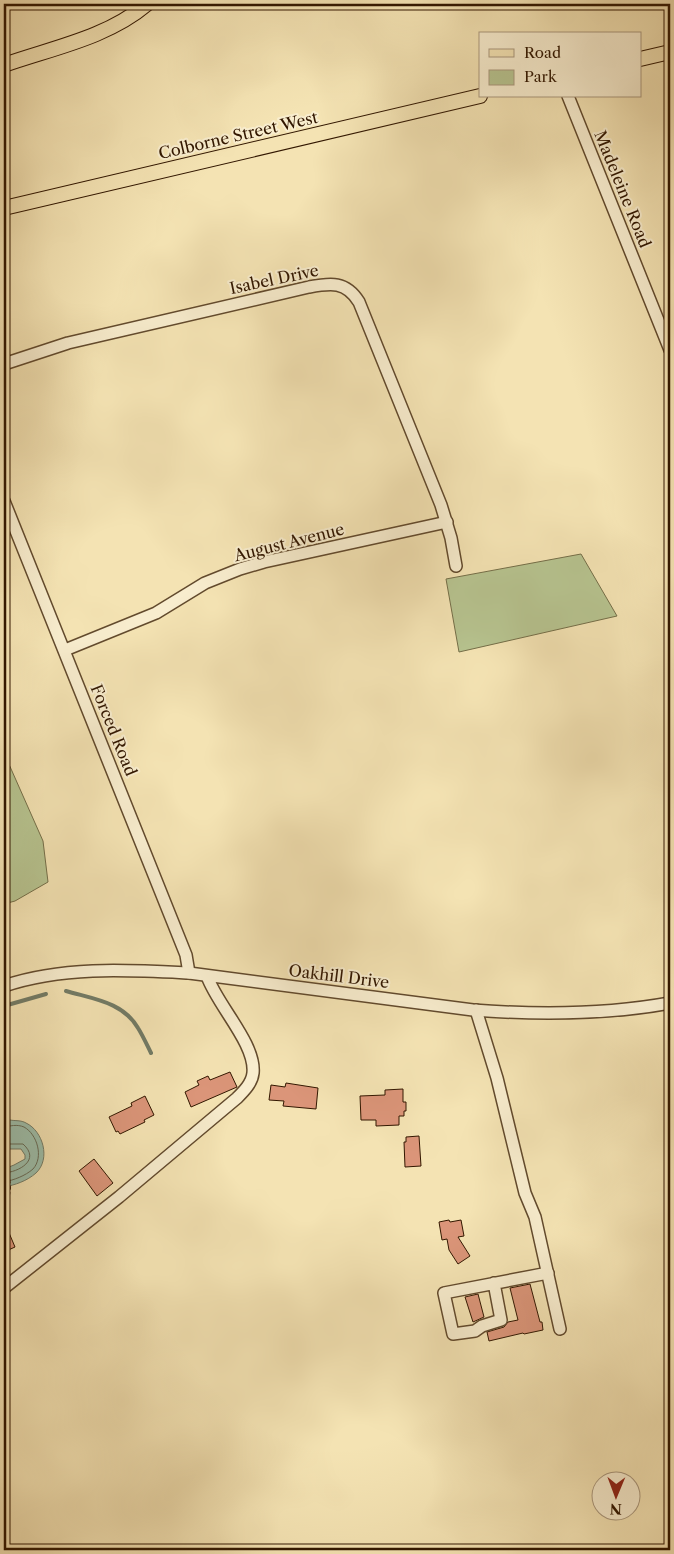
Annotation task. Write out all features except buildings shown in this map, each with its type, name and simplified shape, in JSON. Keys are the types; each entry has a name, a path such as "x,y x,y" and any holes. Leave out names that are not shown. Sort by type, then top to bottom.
{"main road":[{"path":"4,65 79,40 108,28 136,13 147,4"},
{"path":"642,59 670,52"},
{"name":"Colborne Street West","path":"4,208 479,96"}],"street":[{"name":"Madeleine Road","path":"569,98 670,350"},
{"name":"Isabel Drive","path":"4,364 52,348 99,336 308,287 336,284 347,288 359,302 447,522 456,566"},
{"name":"Forced Road","path":"4,502 186,954 189,973"},
{"name":"August Avenue","path":"64,650 145,618 205,583 240,569 264,562 447,522"},
{"name":"Oakhill Drive","path":"4,986 30,979 83,972 148,971 189,973 476,1010 591,1013 670,1003"},
{"path":"4,1288 119,1197 237,1098 248,1086 253,1073 249,1050 215,994 207,976"},
{"path":"476,1010 497,1078 525,1193 535,1217 560,1329"},
{"path":"494,1283 500,1320 482,1326 475,1331 453,1334 444,1293 494,1283 548,1273"}],"path":[{"path":"7,1209 10,1188 8,1166"}],"green space":[{"path":"581,554 617,616 459,652 446,579"},
{"path":"4,753 43,841 48,882 15,901 4,904"}],"water":[{"path":"10,1120 22,1121 32,1127 41,1139 44,1153 41,1167 36,1173 21,1182 4,1187 4,1169 25,1159 21,1149 4,1149 4,1122"}],"waterway":[{"path":"66,991 97,999 124,1012 138,1028 151,1053"},
{"path":"4,1006 46,994"}]}
